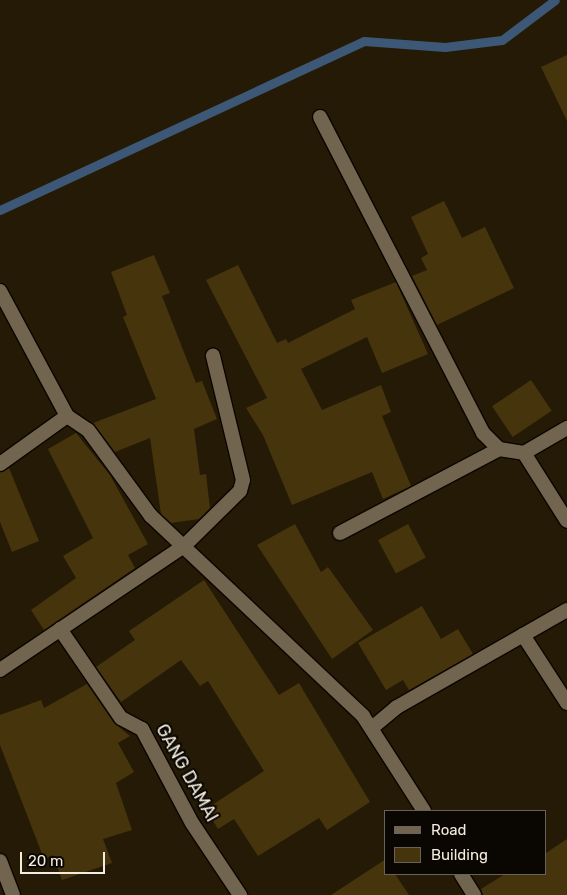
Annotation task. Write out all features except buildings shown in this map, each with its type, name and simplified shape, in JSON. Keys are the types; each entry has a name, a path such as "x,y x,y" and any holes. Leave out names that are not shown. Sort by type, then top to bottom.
{"street":[{"path":"320,118 483,433 499,449"},
{"path":"0,291 67,416 88,430 151,516 373,727 423,810"},
{"path":"0,670 184,546 240,490 243,480 213,356"},
{"path":"0,464 67,416"},
{"path":"340,533 499,449 524,452 567,428"},
{"path":"524,452 567,521"},
{"path":"373,727 397,707 567,610"},
{"name":"GANG DAMAI","path":"60,629 121,718 142,729 192,823 240,895"},
{"path":"523,636 567,703"},
{"path":"0,861 13,895"},
{"path":"463,875 474,895"}],"waterway":[{"path":"0,210 364,41 445,47 502,40 555,0"}]}
